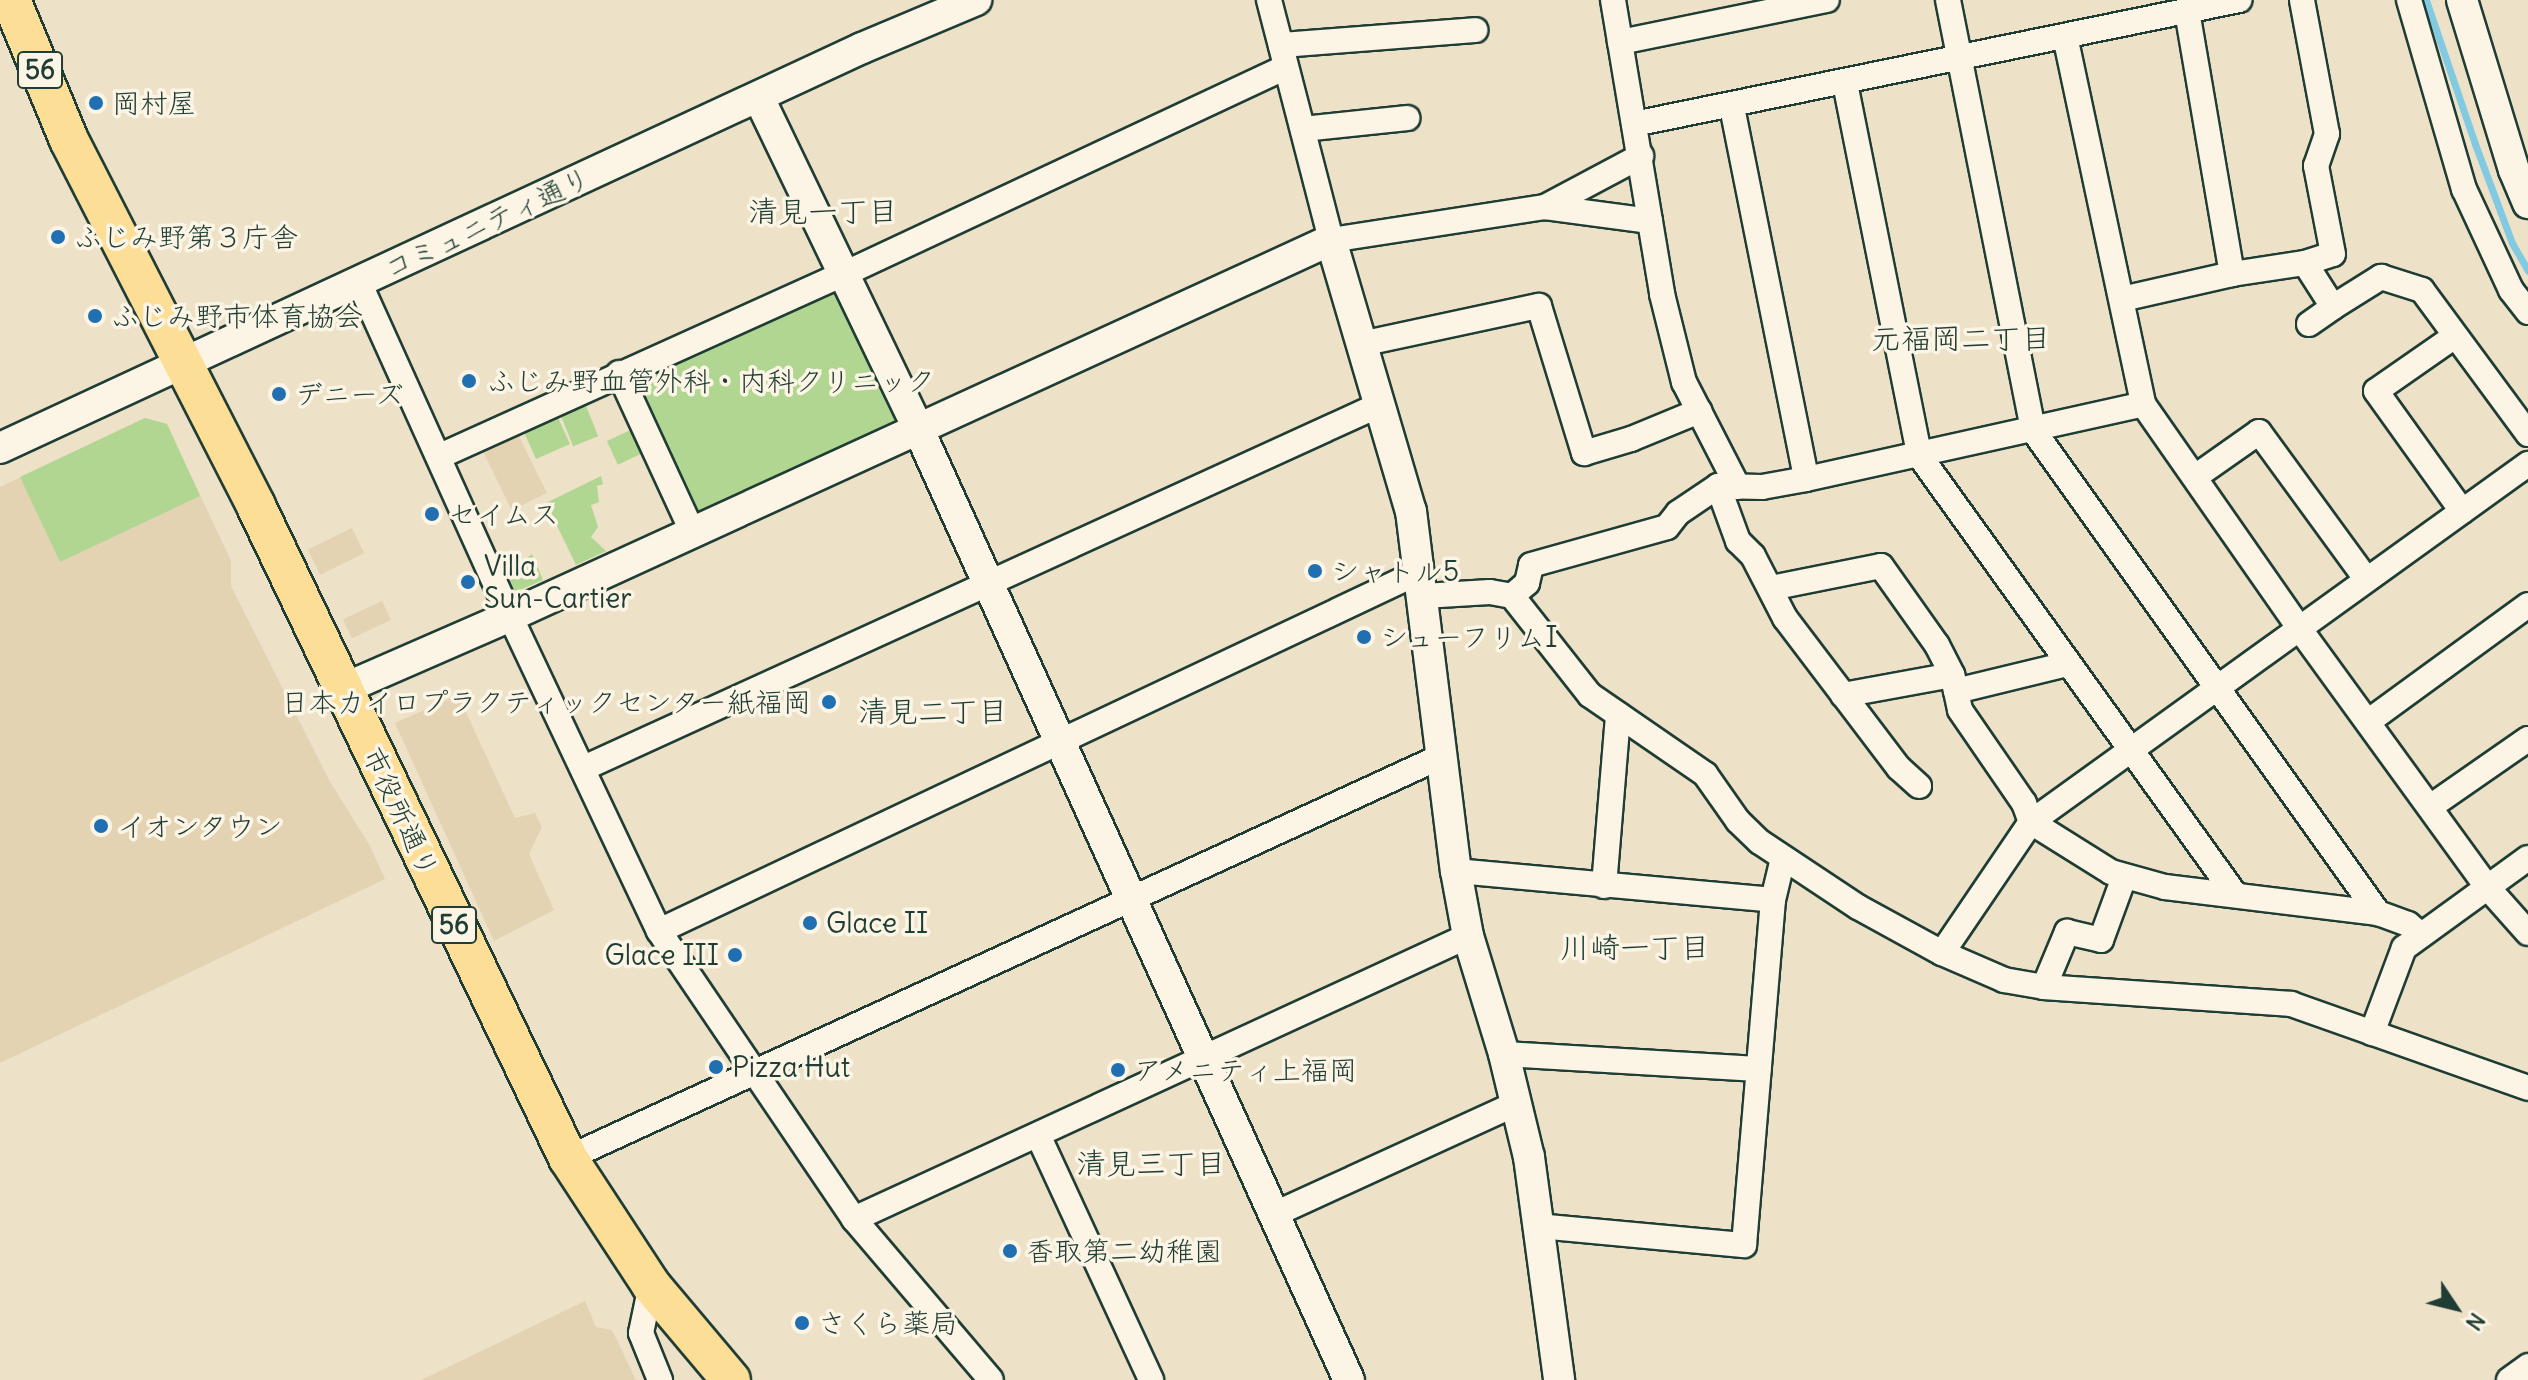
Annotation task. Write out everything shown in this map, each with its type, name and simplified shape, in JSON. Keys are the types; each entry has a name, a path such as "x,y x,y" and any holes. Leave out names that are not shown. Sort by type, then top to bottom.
{"main road":[{"name":"市役所通り","path":"11,0 69,140 184,364 568,1158 651,1285 731,1380"}],"street":[{"name":"コミュニティ通り","path":"0,448 759,98 934,9 976,0"},
{"path":"1269,0 1331,240 1411,511 1456,871 1468,936 1504,1054 1529,1157 1559,1380"},
{"path":"1620,42 1827,0"},
{"path":"1948,0 2033,430 2215,689 2378,913"},
{"path":"1634,124 1732,107 2238,0"},
{"path":"2122,299 2232,274 2305,263 2333,254 2316,166 2327,134 2302,0"},
{"path":"2409,0 2464,189 2511,290 2528,312"},
{"path":"2462,0 2514,170 2528,203"},
{"path":"1615,9 1662,294 1680,367 1728,487 1738,541 1753,556 1785,618 1899,768 1919,786"},
{"path":"2187,11 2232,274"},
{"path":"440,456 844,274 1283,56 1475,30"},
{"path":"2065,36 2143,404 2299,628 2488,888 2528,933"},
{"path":"1845,83 1919,455 2234,893"},
{"path":"759,98 917,426 1128,898 1349,1380"},
{"path":"1732,107 1806,479"},
{"path":"1303,129 1407,118"},
{"path":"1545,207 1641,156"},
{"path":"343,689 510,616 917,426 1331,240 1545,207 1650,221"},
{"path":"2305,263 2333,307"},
{"path":"2309,324 2381,277 2422,290 2528,434"},
{"path":"359,282 510,616 659,931 854,1219 991,1380"},
{"path":"1361,344 1539,306 1584,453 1699,411"},
{"path":"2455,336 2376,391 2462,511"},
{"path":"619,373 692,531"},
{"path":"1512,596 1527,583 1531,565 1667,527 1678,513 1728,487 1806,479 2143,404"},
{"path":"584,768 1379,405"},
{"path":"2195,477 2259,432 2366,579"},
{"path":"1942,953 2031,822 2528,464"},
{"path":"1771,588 1881,566 1937,645 1954,683 1960,710 2024,803 2031,822 2124,877 2165,887 2234,893 2378,913 2408,924 2421,935"},
{"path":"659,931 1059,744 1421,584 1512,596 1590,695 1705,774 1738,821 1783,858 1858,907 1942,953 2004,980 2044,987 2291,1004 2528,1088"},
{"path":"2369,721 2528,605"},
{"path":"1843,695 1954,683 2068,664"},
{"path":"1604,886 1618,715"},
{"path":"2430,807 2528,739"},
{"path":"568,1158 1440,757"},
{"path":"1538,1226 1744,1245 1773,900 1783,858"},
{"path":"2372,1033 2404,948 2528,858"},
{"path":"1456,871 1773,900"},
{"path":"2044,987 2067,932 2101,940 2124,877"},
{"path":"854,1219 1468,936"},
{"path":"1504,1054 1759,1069"},
{"path":"1275,1214 1515,1104"},
{"path":"1038,1135 1151,1380"},
{"path":"651,1285 641,1333 660,1380"},
{"path":"2509,1380 2528,1366"}],"shaded area":[{"path":"145,418 167,424 231,561 231,586 329,780 370,846 385,879 0,1063 0,487"},
{"path":"517,432 547,493 512,510 482,449"},
{"path":"352,528 364,553 320,575 308,549"},
{"path":"382,601 391,620 352,638 343,619"},
{"path":"458,695 515,818 535,813 542,827 529,854 554,910 494,941 395,723"},
{"path":"585,1301 596,1327 612,1330 636,1380 421,1380"}],"green space":[{"path":"833,287 898,420 697,518 633,385"},
{"path":"584,401 598,436 573,446 559,411"},
{"path":"556,413 570,444 536,459 522,428"},
{"path":"145,418 167,424 200,496 60,562 20,477"},
{"path":"635,428 646,452 618,465 607,441"},
{"path":"601,476 603,484 597,486 599,502 591,505 598,527 591,537 606,551 576,565 546,503"},
{"path":"532,554 543,580 515,592 507,573"}],"waterway":[{"path":"2426,0 2512,243 2528,271"}],"place":[{"name":"岡村屋","path":"96,103"},
{"name":"ふじみ野第３庁舎","path":"58,237"},
{"name":"ふじみ野市体育協会","path":"95,316"},
{"name":"ふじみ野血管外科・内科クリニック","path":"469,381"},
{"name":"デニーズ","path":"279,394"},
{"name":"セイムス","path":"432,514"},
{"name":"シャトル5","path":"1315,571"},
{"name":"Villa Sun-Cartier","path":"468,582"},
{"name":"シューフリムI","path":"1364,637"},
{"name":"日本カイロプラクティックセンター紙福岡","path":"829,702"},
{"name":"イオンタウン","path":"101,826"},
{"name":"Glace II","path":"810,923"},
{"name":"Glace III","path":"735,955"},
{"name":"Pizza Hut","path":"716,1067"},
{"name":"アメニティ上福岡","path":"1118,1070"},
{"name":"香取第二幼稚園","path":"1010,1251"},
{"name":"さくら薬局","path":"802,1323"}],"district":[{"name":"清見一丁目","path":"823,211"},
{"name":"元福岡二丁目","path":"1961,338"},
{"name":"清見二丁目","path":"933,711"},
{"name":"川崎一丁目","path":"1635,947"},
{"name":"清見三丁目","path":"1151,1163"}]}
